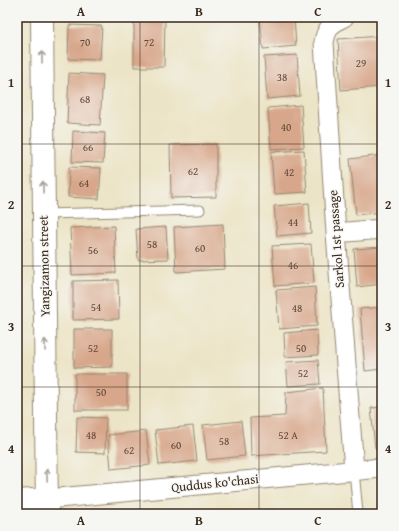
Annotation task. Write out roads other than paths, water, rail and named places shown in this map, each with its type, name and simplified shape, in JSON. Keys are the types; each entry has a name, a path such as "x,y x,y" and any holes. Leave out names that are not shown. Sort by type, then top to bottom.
{"main road":[{"name":"Yangizamon street","path":"42,17 47,507"},
{"path":"17,501 47,507"}],"street":[{"name":"Sarkol 1st passage","path":"344,17 337,20 330,26 325,33 324,42 336,233 354,470"},
{"path":"336,233 382,229"},
{"name":"Quddus ko'chasi","path":"47,507 354,470 382,468"}],"lane":[{"path":"44,214 200,210"},
{"path":"354,470 358,514"}]}
